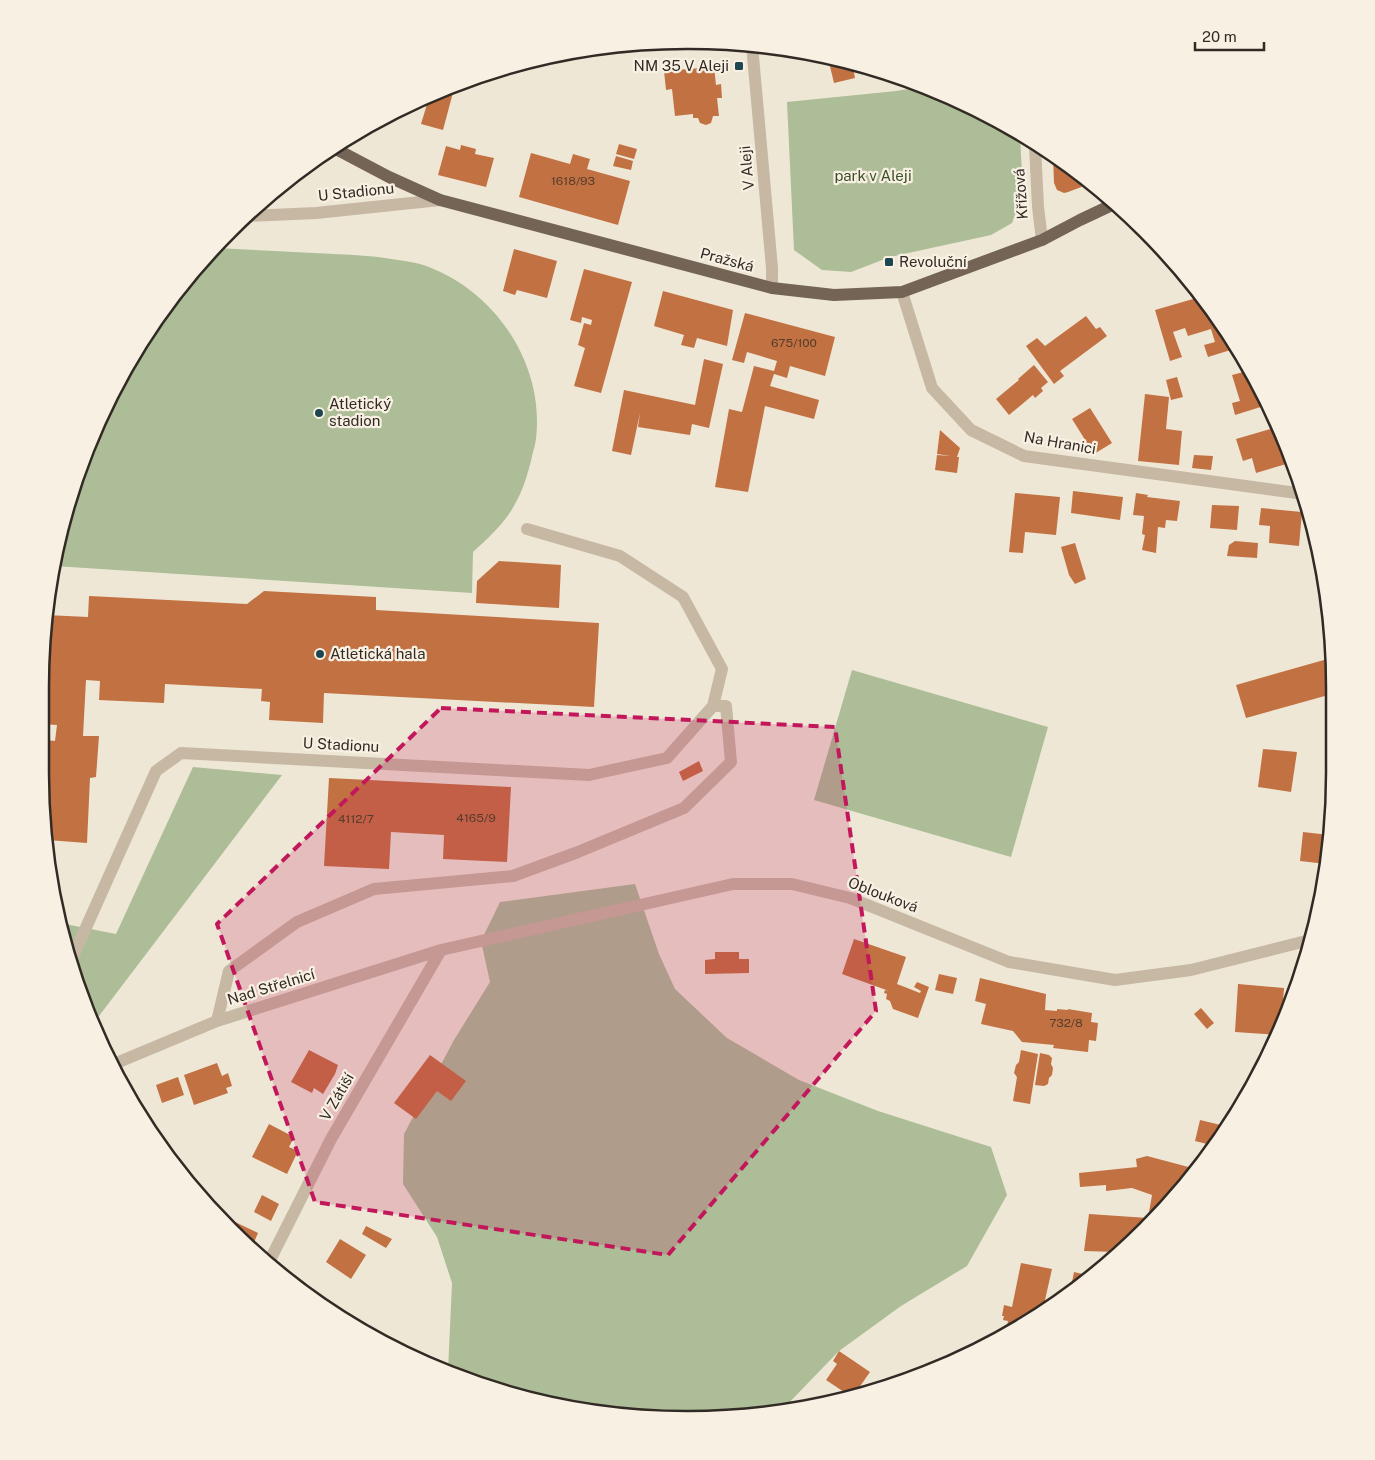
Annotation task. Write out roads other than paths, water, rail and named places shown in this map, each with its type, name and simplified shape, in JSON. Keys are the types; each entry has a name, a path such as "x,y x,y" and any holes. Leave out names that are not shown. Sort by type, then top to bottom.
{"main road":[{"name":"Pražská","path":"340,151 389,177 440,200 772,288 834,295 902,292 1042,240 1108,207"}],"street":[{"name":"V Aleji","path":"753,52 772,268 772,288"},
{"name":"Křížová","path":"1035,152 1042,240"},
{"name":"U Stadionu","path":"257,216 316,213 440,200"},
{"name":"Na Hranici","path":"902,292 932,388 971,430 1024,456 1295,493"},
{"name":"U Stadionu","path":"75,952 156,771 181,753 589,774 667,758 713,706 722,669 683,597 620,556 527,529"},
{"path":"216,1021 229,971 297,922 374,889 513,876 578,852 684,808 731,762 726,706 713,706"},
{"name":"Oblouková","path":"441,950 733,884 792,884 850,898 1010,962 1115,980 1191,970 1303,942"},
{"name":"Nad Střelnicí","path":"119,1062 216,1021 441,950"},
{"name":"V Zátiší","path":"271,1257 331,1139 441,950"}],"place":[{"name":"NM 35 V Aleji","path":"739,66"},
{"name":"Revoluční","path":"889,262"},
{"name":"Atletický stadion","path":"319,413"},
{"name":"Atletická hala","path":"320,654"}],"park label":[{"name":"park v Aleji","path":"873,176"}]}
